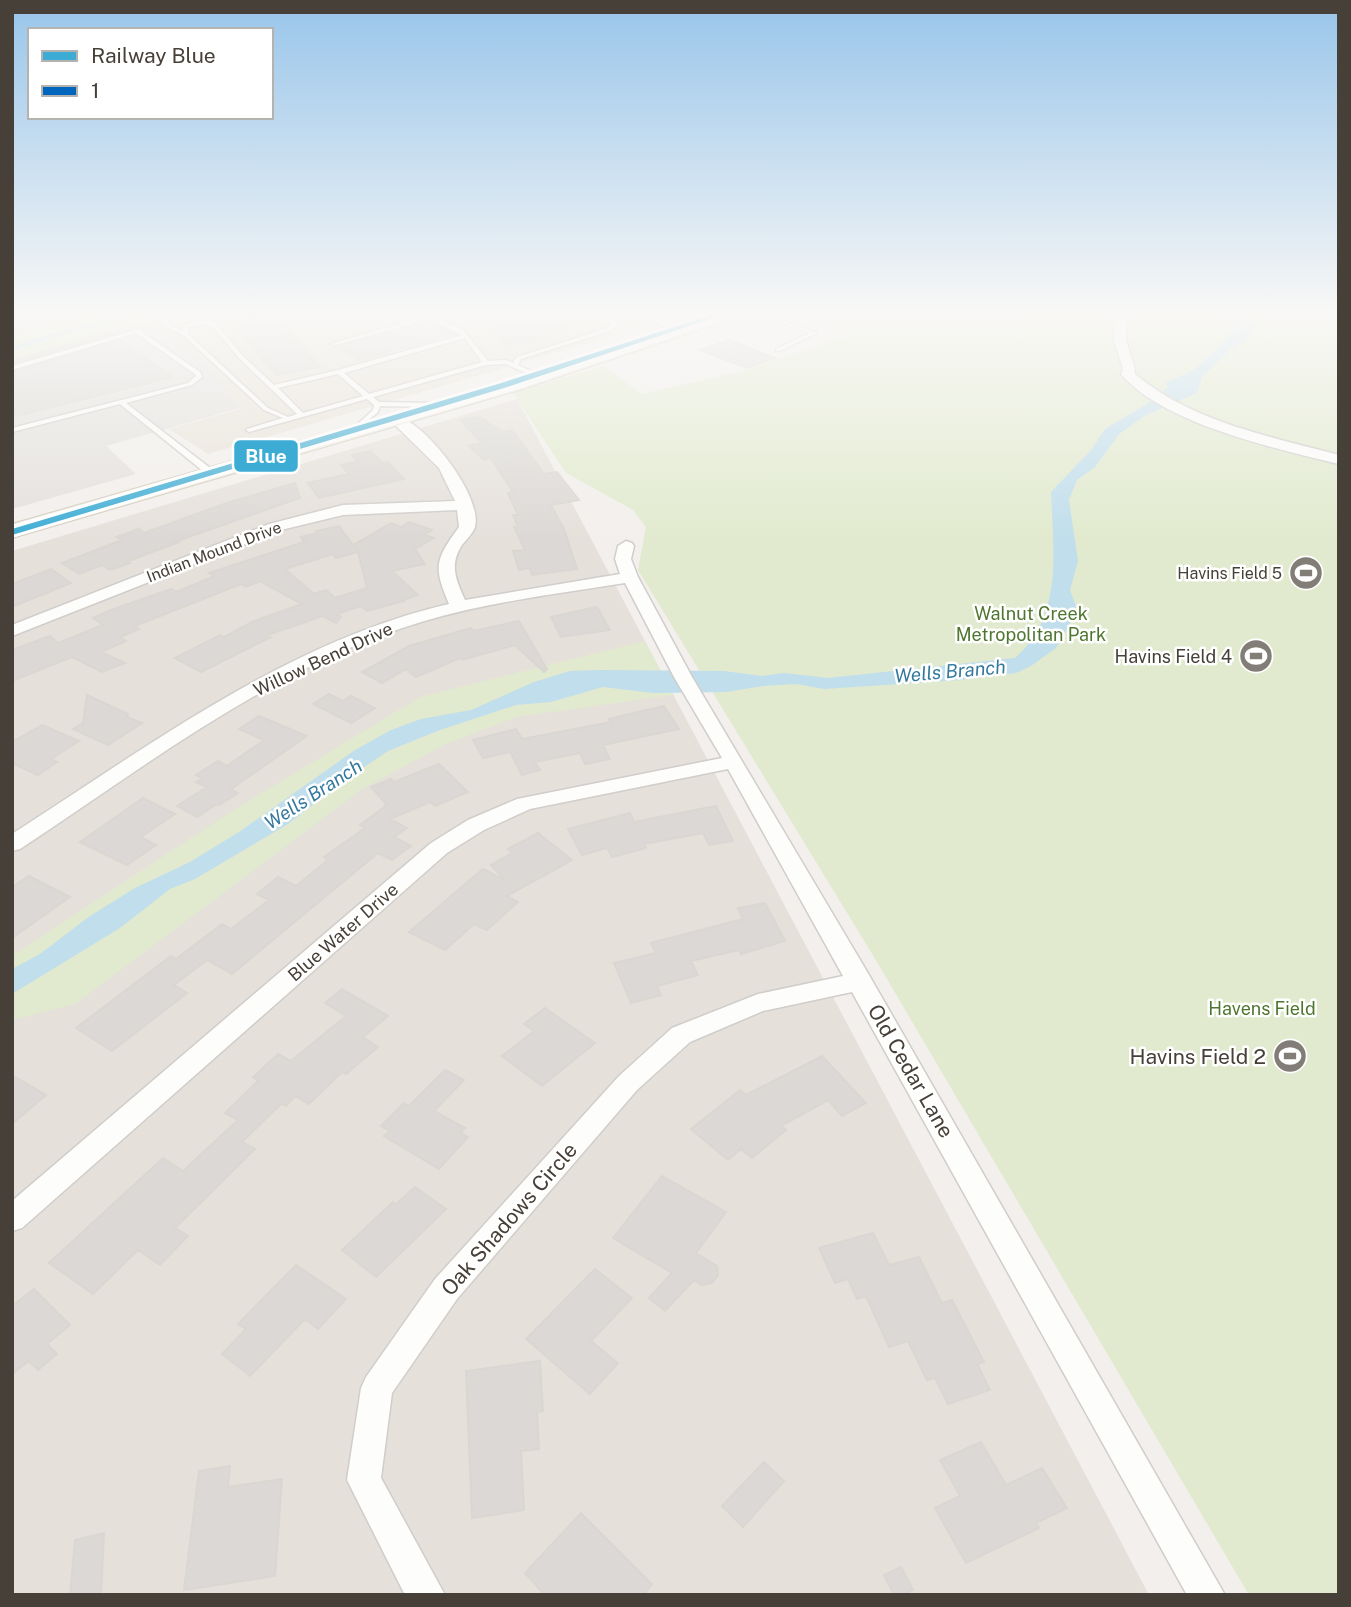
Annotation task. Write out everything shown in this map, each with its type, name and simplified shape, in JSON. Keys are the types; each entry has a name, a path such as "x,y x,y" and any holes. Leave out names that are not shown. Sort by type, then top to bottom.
{"main road":[{"path":"12,531 496,390"}],"street":[{"path":"1145,390 1188,412 1339,460"},
{"path":"396,419 445,463 466,505 467,527 447,555 443,569 459,607"},
{"name":"Indian Mound Drive","path":"12,631 275,527 344,510 466,505"},
{"name":"Old Cedar Lane","path":"626,546 623,559 630,577 683,677 860,981 1207,1595"},
{"name":"Willow Bend Drive","path":"12,844 265,682 384,629 459,607 630,577"},
{"name":"Blue Water Drive","path":"12,1219 429,857 476,825 524,804 734,762"},
{"name":"Oak Shadows Circle","path":"427,1595 420,1587 364,1480 377,1388 446,1289 628,1083 681,1035 758,1003 860,981"}],"lane":[{"path":"12,430 165,390"},
{"path":"245,390 266,410 286,417"},
{"path":"275,390 301,414"},
{"path":"361,390 377,404 445,405"},
{"path":"249,430 286,417 393,390"},
{"path":"121,402 211,473"},
{"path":"352,432 376,411 377,404"}],"shaded area":[{"path":"12,390 227,390 240,408 106,446 136,474 12,509"},
{"path":"220,390 428,390 208,454 169,429 240,409"},
{"path":"517,399 1149,1595 12,1595 12,551"}],"green space":[{"name":"Walnut Creek Metropolitan Park","path":"523,390 636,390 642,394 659,390 1339,390 1339,1595 1249,1595 877,962 638,570 646,527 633,510 566,473 513,393"},
{"path":"645,641 673,695 516,717 444,745 362,789 75,1004 12,1020 12,956 229,813 420,697"}],"water":[{"name":"Wells Branch","path":"1165,390 1198,390 1197,393 1146,415 1119,434 1095,467 1077,480 1069,500 1078,561 1070,590 1076,606 1056,648 1031,666 1016,673 961,680 824,689 796,684 726,692 654,693 603,687 551,702 516,705 440,730 388,751 288,824 195,879 170,889 120,928 12,994 12,969 40,954 90,916 135,888 190,862 239,832 355,750 391,730 421,719 471,710 534,682 570,671 724,671 762,676 784,673 828,678 1015,658 1031,641 1042,622 1048,602 1053,559 1051,492 1091,450 1105,429 1152,401"}],"building":[{"path":"12,390 120,390 12,417"},
{"path":"480,417 503,432 512,430 544,474 557,472 579,500 551,505 564,529 577,569 532,575 530,568 519,570 513,551 525,550 514,527 518,527 513,515 518,515 508,493 513,492 491,458 484,460 469,446 482,443 460,420"},
{"path":"370,451 383,463 388,462 404,479 319,498 308,483 349,474 341,465 358,461 352,455"},
{"path":"295,483 300,498 177,541 179,542 110,570 102,565 79,574 62,563 122,540 117,537 139,529 144,533 224,504"},
{"path":"409,522 432,530 424,535 434,538 415,549 425,564 392,571 418,595 404,601 367,611 361,606 337,614 341,617 336,623 323,616 267,635 271,637 201,672 175,658 220,635 224,637 254,621 302,604 260,581 246,587 241,584 135,626 139,629 120,637 126,641 101,652 125,663 102,672 72,657 12,681 12,650 50,636 58,643 103,625 93,618 111,610 171,589 176,592 215,576 209,573 304,542 301,537 318,533 316,531 339,526 357,550 355,544 391,523 401,527","holes":["358,552 367,588 335,598 326,590 314,594 285,569 333,554 336,558"]},
{"path":"51,569 71,583 12,607 12,584"},
{"path":"597,607 610,630 561,637 551,617"},
{"path":"519,621 547,669 544,672 515,645 462,660 460,658 416,677 406,669 382,683 362,672 409,646 471,628 473,631"},
{"path":"329,694 343,701 351,696 375,708 351,723 313,704"},
{"path":"87,695 142,723 108,745 73,729 83,723"},
{"path":"664,706 679,729 603,745 610,759 585,764 580,753 535,762 540,770 522,775 510,752 483,758 473,740 516,729 522,739 611,722 609,719"},
{"path":"259,716 307,736 231,789 238,793 197,817 177,806 207,787 196,782 202,778 196,775 218,761 227,766 264,740 239,729"},
{"path":"42,725 79,741 51,759 57,762 38,775 12,763 12,742"},
{"path":"439,764 468,792 435,806 430,802 390,819 407,828 394,837 411,846 392,860 378,853 232,974 207,960 174,985 187,993 112,1051 76,1028 171,956 176,959 222,924 231,929 269,900 257,894 278,877 296,886 328,860 324,857 365,828 360,825 387,805 371,787 391,779 394,782"},
{"path":"143,798 175,814 141,837 156,845 127,865 80,842"},
{"path":"716,806 733,841 709,845 703,833 644,844 646,848 612,857 607,848 582,855 568,829 630,813 634,822"},
{"path":"538,833 572,860 507,896 518,902 487,930 474,924 445,950 409,932 483,869 505,880 491,865 512,853 508,849"},
{"path":"29,876 70,897 12,938 12,887"},
{"path":"765,903 785,941 741,954 739,950 691,961 698,975 657,986 661,995 631,1003 614,963 656,953 651,943 743,919 738,908"},
{"path":"342,989 388,1016 363,1037 378,1047 346,1074 342,1072 309,1104 295,1096 286,1106 281,1104 242,1142 255,1149 175,1228 188,1236 160,1265 138,1250 93,1294 49,1263 163,1158 183,1171 238,1120 225,1113 258,1081 253,1077 278,1054 291,1061 346,1016 325,1003"},
{"path":"545,1008 595,1043 542,1086 502,1056 534,1031 524,1024"},
{"path":"822,1056 866,1103 842,1116 828,1100 781,1126 786,1130 752,1158 741,1149 728,1160 691,1129 740,1090 746,1095"},
{"path":"445,1070 464,1080 434,1111 465,1128 460,1133 468,1137 439,1169 384,1136 390,1131 381,1126 404,1103 409,1106"},
{"path":"12,1075 46,1095 12,1124"},
{"path":"662,1176 726,1212 696,1253 717,1266 718,1275 712,1283 702,1285 694,1280 665,1311 649,1298 672,1273 613,1238"},
{"path":"415,1187 446,1209 376,1277 342,1250 393,1202 395,1205"},
{"path":"873,1233 889,1265 919,1257 942,1303 952,1300 984,1362 977,1364 990,1390 948,1404 935,1378 927,1380 908,1341 889,1347 866,1296 857,1299 848,1279 835,1283 819,1248"},
{"path":"296,1265 346,1299 318,1329 305,1319 250,1376 222,1354 246,1329 238,1324"},
{"path":"595,1269 632,1298 591,1341 618,1363 590,1394 526,1339"},
{"path":"34,1289 70,1325 47,1344 57,1354 38,1370 29,1361 12,1374 12,1306"},
{"path":"540,1361 543,1411 537,1412 539,1449 521,1451 524,1510 472,1518 466,1371"},
{"path":"981,1442 1006,1485 1042,1468 1067,1508 1036,1523 1039,1528 966,1563 935,1508 960,1496 940,1460"},
{"path":"764,1462 784,1481 743,1527 722,1506"},
{"path":"230,1466 228,1487 282,1479 275,1576 184,1590 199,1471"},
{"path":"581,1513 652,1584 643,1595 545,1595 525,1573"},
{"path":"104,1533 101,1595 70,1595 75,1540"},
{"path":"901,1567 913,1590 903,1595 894,1595 884,1575"}],"rail line":[{"name":"Blue","path":"12,532 488,390"}],"transit line":[{"name":"1","path":"12,531 499,390"}],"place":[{"name":"Havins Field 5","path":"1306,573"},
{"name":"Havins Field 4","path":"1256,656"},
{"name":"Havins Field 2","path":"1290,1056"}],"park label":[{"name":"Havens Field","path":"1262,1008"}]}
